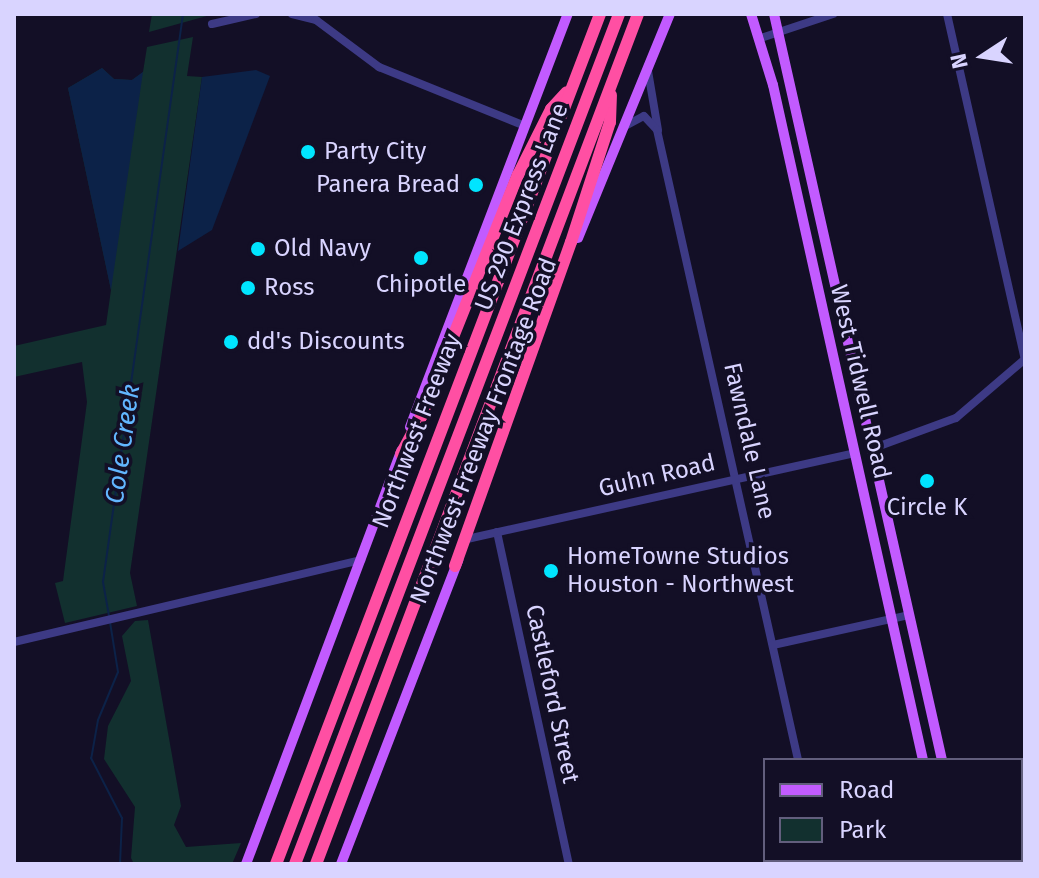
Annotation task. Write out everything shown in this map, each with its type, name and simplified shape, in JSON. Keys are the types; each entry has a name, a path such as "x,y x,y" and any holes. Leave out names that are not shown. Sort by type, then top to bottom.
{"highway":[{"name":"Northwest Freeway","path":"276,864 600,14"},
{"name":"US 290 Express Lane","path":"295,864 619,14"},
{"path":"316,864 638,14"},
{"path":"455,566 606,137 611,83"},
{"path":"401,454 421,417 518,175 551,109 572,87"}],"main road":[{"path":"246,864 568,14"},
{"name":"Northwest Freeway Frontage Road","path":"341,864 467,539 581,229 627,125 670,14"},
{"name":"West Tidwell Road","path":"751,14 761,38 793,172 923,758"},
{"name":"West Tidwell Road","path":"774,14 942,758"},
{"path":"793,172 811,169"},
{"path":"824,314 842,310"},
{"path":"913,715 931,711"}],"street":[{"path":"212,24 256,14"},
{"path":"292,14 316,20 379,67 525,126"},
{"path":"761,38 833,14"},
{"path":"874,448 956,418 1025,359 947,14"},
{"name":"Fawndale Lane","path":"648,71 657,130 798,758"},
{"path":"627,125 644,116 657,130"},
{"name":"Guhn Road","path":"467,539 855,453"},
{"name":"Castleford Street","path":"497,532 569,864"},
{"path":"14,642 361,560"},
{"path":"773,645 910,615"}],"green space":[{"path":"152,14 214,14 149,32"},
{"path":"193,37 187,76 202,77 130,573 137,606 65,623 55,583 63,581 87,402 82,362 14,377 14,346 106,325 111,290 68,88 102,68 114,79 132,80 143,72 147,47"},
{"path":"148,620 181,806 174,825 186,847 241,843 232,864 134,864 131,858 135,807 104,759 108,726 131,681 122,636 135,621"}],"water":[{"path":"102,68 114,79 132,80 143,72 111,290 68,88"},
{"path":"256,70 270,76 212,230 178,251 202,77"}],"waterway":[{"name":"Cole Creek","path":"109,616 103,582 183,14"},
{"name":"Cole Creek","path":"110,622 118,672 98,720 91,758 122,818 120,864"}],"place":[{"name":"Party City","path":"308,152"},
{"name":"Panera Bread","path":"476,185"},
{"name":"Old Navy","path":"258,249"},
{"name":"Chipotle","path":"421,258"},
{"name":"Ross","path":"248,288"},
{"name":"dd's Discounts","path":"231,342"},
{"name":"Circle K","path":"927,481"},
{"name":"HomeTowne Studios Houston - Northwest","path":"551,571"}]}
